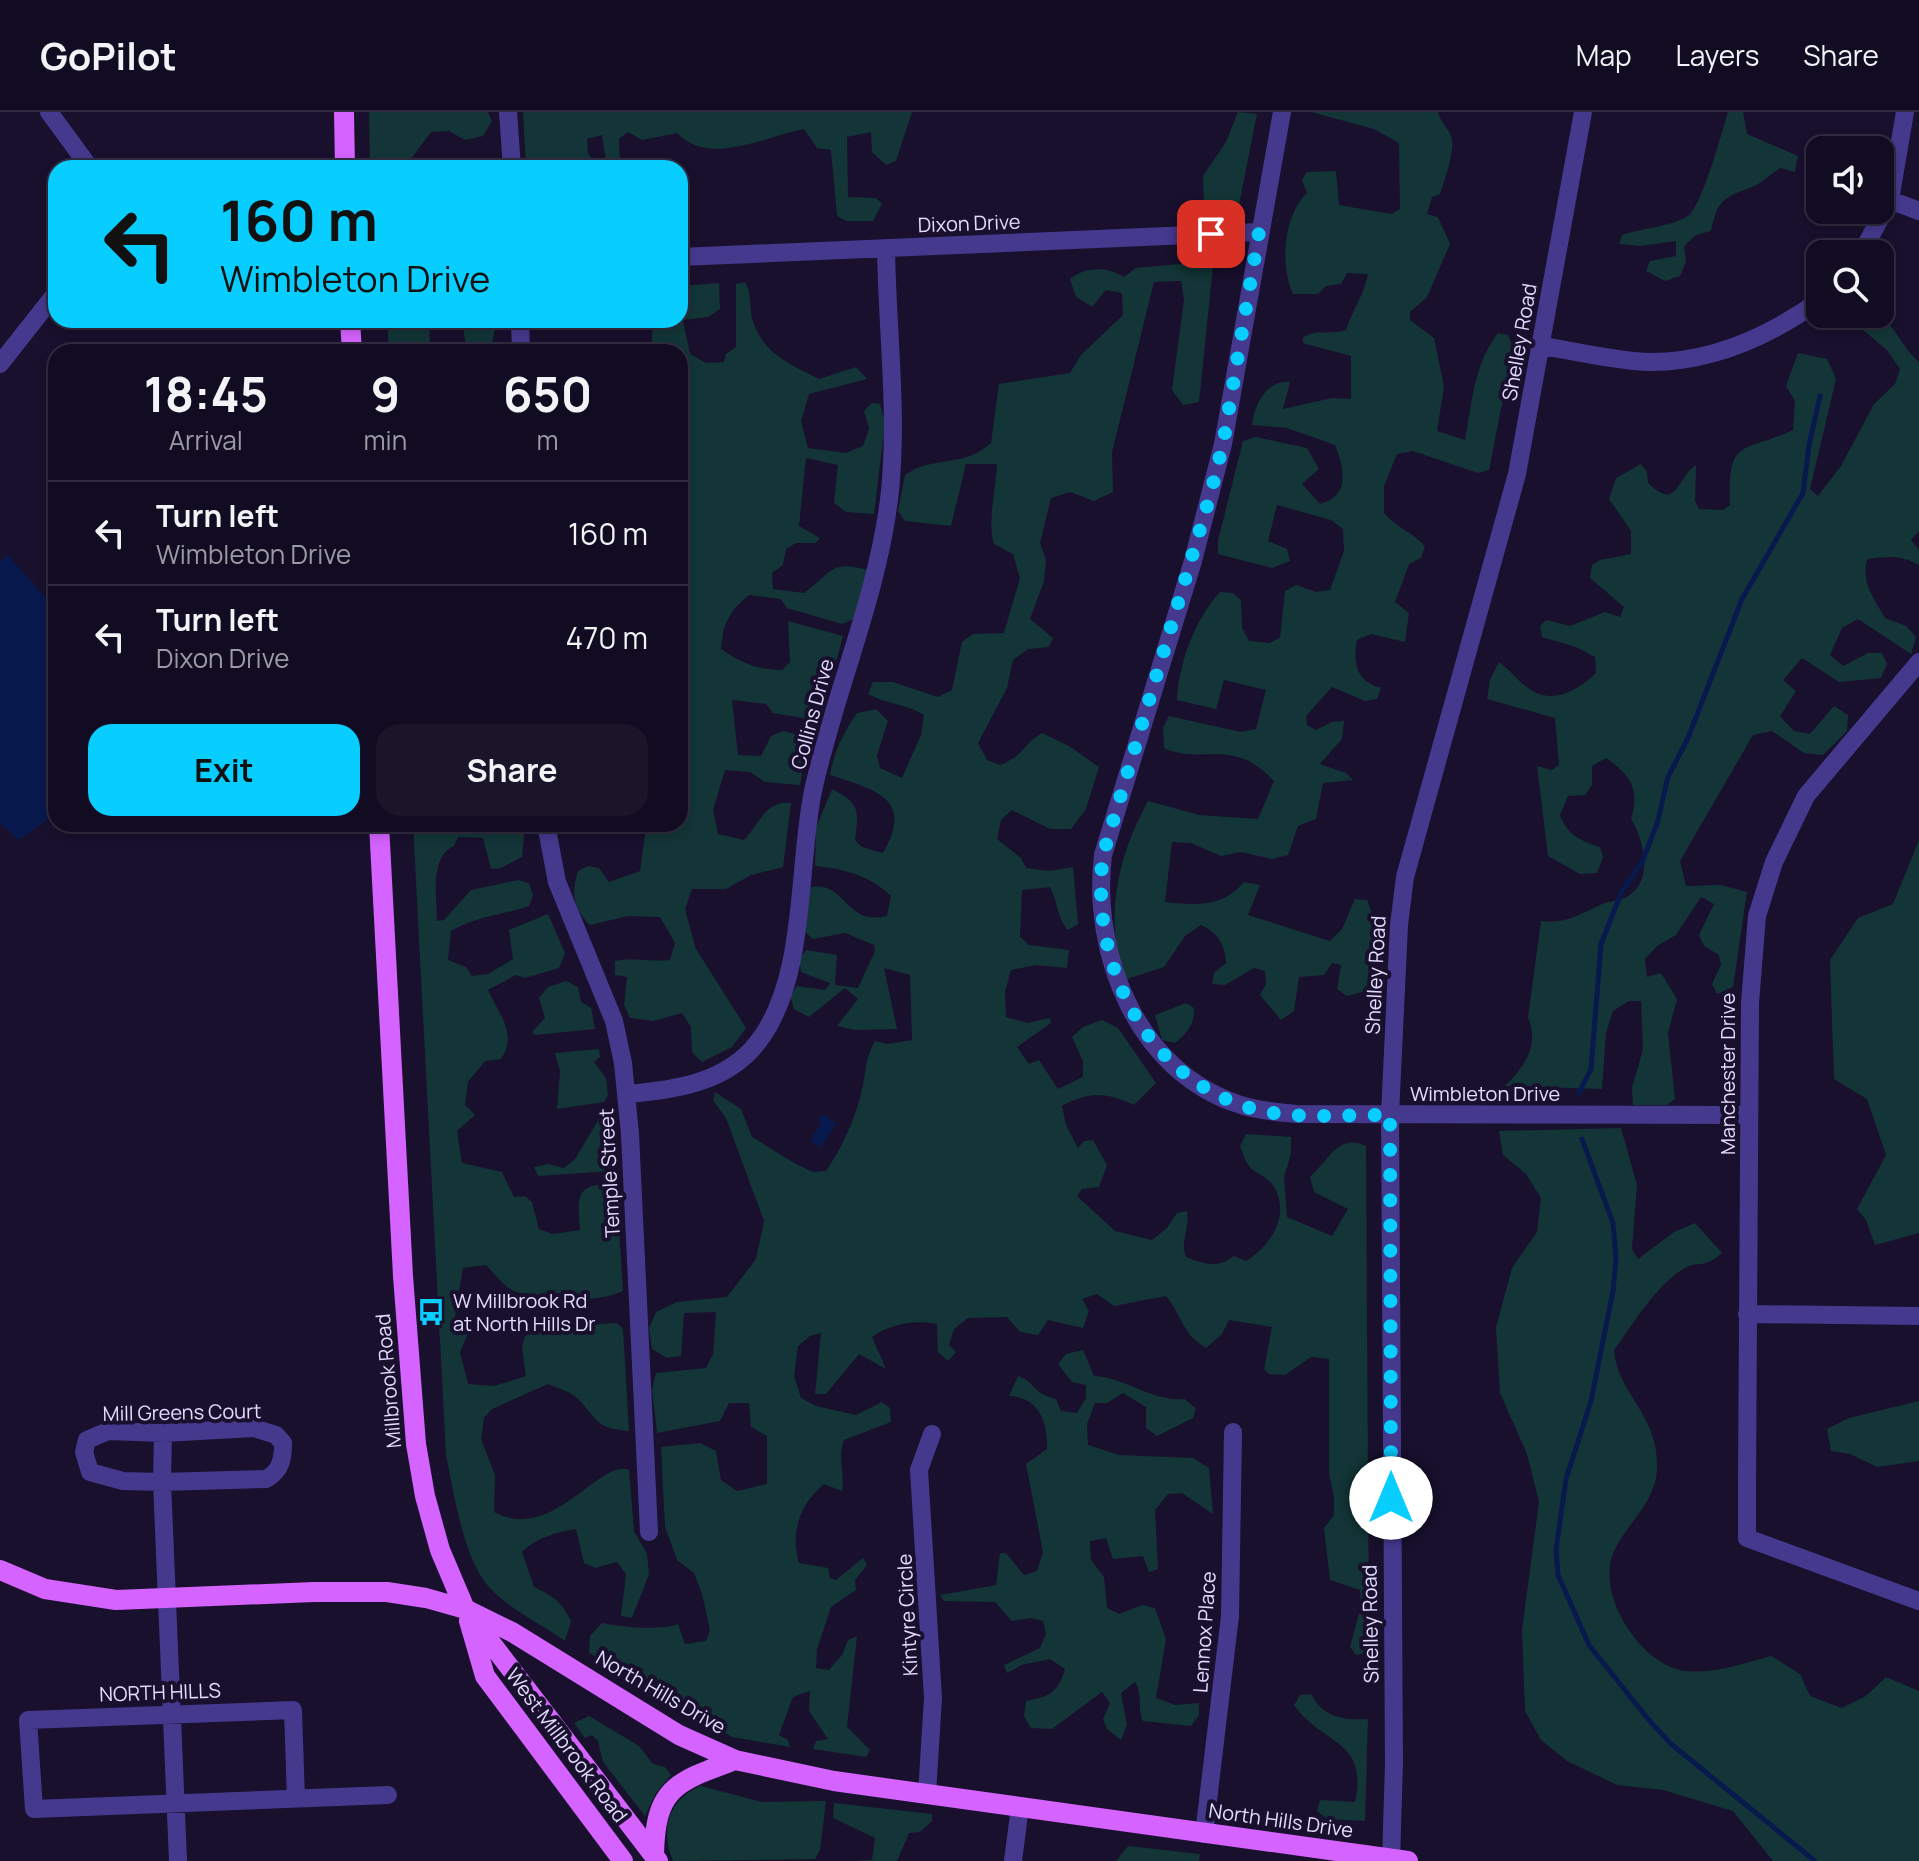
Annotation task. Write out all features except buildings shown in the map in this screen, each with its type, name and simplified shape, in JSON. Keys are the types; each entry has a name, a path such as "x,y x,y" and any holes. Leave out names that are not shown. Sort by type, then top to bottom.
{"main road":[{"path":"344,112 345,160"},
{"name":"Millbrook Road","path":"379,832 416,1444 425,1496 440,1550 465,1609 656,1859"},
{"name":"North Hills Drive","path":"0,1570 45,1589 116,1600 364,1591 426,1598 465,1609 512,1632 679,1735 735,1760 773,1770 927,1794 1397,1860"},
{"name":"West Millbrook Road","path":"465,1609 485,1676 623,1861"},
{"path":"656,1859 655,1822 668,1794 693,1776 735,1760"}],"street":[{"path":"49,112 84,160"},
{"path":"508,112 511,160"},
{"name":"Wimbleton Drive","path":"1282,112 1223,444 1103,855 1100,901 1103,930 1124,996 1144,1029 1182,1075 1240,1105 1258,1109 1296,1114 1749,1115"},
{"name":"Shelley Road","path":"1397,1860 1390,1115 1398,941 1405,877 1517,474 1583,112"},
{"path":"1894,177 1905,112"},
{"path":"1894,202 1919,211"},
{"name":"Dixon Drive","path":"688,257 1259,232"},
{"name":"Collins Drive","path":"627,1094 684,1088 722,1072 759,1041 792,972 813,791 877,567 890,491 893,390 886,248"},
{"path":"0,364 48,303"},
{"path":"1541,346 1650,362 1688,359 1715,354 1779,329 1806,310"},
{"name":"Manchester Drive","path":"1919,662 1820,777 1793,819 1774,862 1757,916 1752,948 1747,1314 1747,1538 1919,1601"},
{"name":"Temple Street","path":"548,832 557,882 614,1021 627,1094 649,1532"},
{"path":"1747,1314 1919,1316"},
{"name":"Mill Greens Court","path":"267,1430 283,1443 283,1454 275,1474 266,1479 162,1482 102,1478 90,1472 84,1452 87,1440 108,1431 267,1430"},
{"name":"Lennox Place","path":"1204,1834 1230,1616 1233,1432"},
{"path":"163,1433 166,1600 178,1861"},
{"name":"Kintyre Circle","path":"927,1794 932,1666 919,1470 932,1434"},
{"name":"NORTH HILLS","path":"174,1805 34,1809 28,1720 293,1710 296,1799"},
{"path":"174,1805 388,1795"},
{"path":"1013,1861 1020,1807"}],"green space":[{"path":"369,112 488,112 492,121 483,136 465,140 449,131 431,132 410,160 370,160"},
{"path":"523,112 912,112 896,161 886,165 872,152 871,132 847,137 848,197 876,198 882,204 873,221 847,221 837,216 831,150 817,148 804,129 721,149 690,143 677,133 642,140 628,132 619,139 620,160 606,160 602,135 587,139 588,154 594,160 526,160"},
{"path":"1238,112 1257,114 1238,210 1223,214 1204,210 1203,176 1226,142"},
{"path":"1311,112 1438,112 1451,136 1451,156 1445,180 1440,194 1432,197 1427,214 1438,217 1450,244 1427,297 1410,312 1410,320 1434,338 1444,387 1437,431 1465,440 1475,384 1490,345 1498,333 1508,335 1513,348 1489,470 1478,473 1413,451 1397,454 1384,486 1384,513 1425,546 1421,558 1409,564 1395,602 1409,613 1405,642 1371,634 1357,640 1358,670 1366,681 1381,688 1377,699 1365,701 1332,687 1306,716 1307,725 1316,730 1332,722 1344,721 1342,739 1320,764 1346,773 1353,780 1323,783 1316,819 1298,826 1288,855 1272,859 1241,852 1221,856 1191,843 1172,842 1165,902 1208,903 1227,897 1244,882 1260,885 1248,915 1330,941 1342,929 1355,899 1367,900 1372,914 1370,990 1347,996 1337,989 1341,965 1332,963 1324,975 1299,977 1294,1011 1281,1020 1260,995 1266,984 1265,971 1254,968 1225,985 1212,984 1214,973 1226,963 1225,956 1216,936 1201,925 1185,936 1164,967 1127,979 1119,963 1115,911 1125,855 1148,801 1199,815 1258,819 1274,781 1245,759 1218,754 1178,753 1164,748 1163,727 1169,716 1241,732 1256,729 1266,690 1224,680 1216,709 1177,700 1185,657 1203,614 1220,592 1233,593 1241,600 1242,628 1249,641 1269,643 1280,638 1285,591 1296,585 1316,592 1330,590 1344,551 1343,529 1331,520 1277,505 1268,541 1287,549 1290,561 1272,568 1218,554 1218,541 1243,441 1256,437 1307,448 1319,469 1302,484 1320,504 1330,500 1341,488 1341,462 1335,445 1287,428 1252,425 1263,395 1282,382 1290,382 1283,409 1332,398 1351,399 1351,356 1303,343 1303,337 1346,330 1368,274 1347,273 1341,284 1326,286 1318,294 1293,294 1286,270 1286,242 1293,215 1307,193 1302,180 1307,172 1336,171 1339,205 1391,214 1400,209 1399,143 1374,129"},
{"path":"1728,112 1743,112 1747,134 1798,156 1795,172 1780,168 1759,183 1723,201 1716,212 1711,231 1696,235 1684,246 1686,262 1680,276 1665,281 1646,271 1650,261 1676,256 1676,241 1640,246 1619,244 1622,235 1673,223 1688,216 1705,184"},
{"path":"1202,262 1213,266 1199,402 1183,405 1172,390 1184,300 1181,281 1154,282 1112,452 1113,492 1094,501 1070,492 1051,498 1040,543 1046,560 1044,581 1030,619 1053,638 1049,647 1028,649 1013,660 1007,688 978,743 987,760 1000,765 1042,733 1069,746 1099,767 1086,809 1071,829 1050,829 1012,810 1001,820 997,839 1021,858 1026,868 1049,871 1073,867 1078,924 1068,930 1064,926 1050,887 1022,890 1020,937 1029,945 1069,950 1067,968 1036,965 1011,970 1005,992 1006,1017 1027,1023 1050,1018 1051,1023 1017,1047 1029,1064 1039,1060 1058,1089 1083,1077 1083,1061 1072,1037 1083,1027 1102,1020 1118,1028 1156,1083 1134,1105 1098,1095 1062,1106 1066,1125 1078,1148 1084,1141 1093,1140 1107,1165 1099,1187 1082,1189 1077,1196 1115,1231 1152,1240 1167,1228 1177,1213 1187,1211 1184,1251 1186,1257 1193,1260 1216,1264 1234,1256 1246,1261 1269,1240 1278,1222 1280,1211 1276,1190 1246,1162 1240,1146 1246,1134 1291,1137 1291,1154 1284,1177 1287,1217 1332,1236 1348,1209 1314,1192 1310,1177 1341,1146 1356,1143 1366,1146 1369,1652 1356,1655 1350,1647 1361,1606 1360,1590 1330,1580 1324,1528 1334,1515 1329,1473 1329,1359 1311,1357 1285,1375 1269,1374 1264,1369 1272,1327 1229,1320 1222,1334 1206,1348 1187,1331 1166,1296 1114,1306 1097,1294 1082,1299 1089,1311 1083,1328 1048,1320 1038,1335 1020,1332 1007,1317 968,1318 954,1329 949,1345 956,1352 948,1361 938,1352 937,1324 920,1322 888,1328 872,1337 886,1369 859,1354 826,1394 815,1394 821,1333 810,1336 798,1346 794,1376 801,1398 816,1406 856,1415 882,1402 890,1408 891,1422 844,1440 841,1453 842,1491 824,1484 816,1492 803,1509 796,1540 799,1563 828,1568 830,1578 836,1580 863,1558 867,1565 855,1580 856,1590 831,1607 817,1649 816,1668 829,1670 842,1655 848,1640 857,1636 847,1727 870,1750 866,1757 813,1749 816,1741 828,1739 809,1711 810,1691 793,1697 779,1735 788,1740 790,1747 732,1737 589,1653 590,1636 602,1623 652,1628 678,1624 685,1644 706,1641 710,1630 702,1594 694,1573 677,1560 665,1527 661,1447 700,1443 716,1451 721,1480 737,1491 767,1484 767,1436 751,1427 749,1403 729,1403 720,1421 657,1433 652,1390 656,1373 706,1368 713,1354 716,1312 684,1313 681,1356 667,1358 652,1349 649,1328 656,1312 677,1302 727,1297 756,1259 764,1221 726,1118 713,1100 715,1092 741,1109 752,1137 813,1172 826,1171 852,1122 875,1041 888,1044 912,1040 910,975 884,968 897,1029 855,1030 837,1026 858,999 845,988 809,1017 794,1009 790,996 797,986 825,990 830,983 801,972 799,959 806,950 837,955 835,985 858,988 875,951 874,945 845,933 813,939 803,930 807,888 820,886 830,889 862,915 873,918 887,916 891,896 883,889 856,874 815,866 816,828 832,789 856,808 855,840 862,847 883,853 892,834 895,820 892,808 885,799 862,786 830,775 844,735 857,713 876,709 888,721 877,755 880,768 902,778 921,735 924,715 868,694 873,682 893,682 938,697 952,690 962,642 973,634 1004,633 1020,578 1013,554 994,544 992,536 997,464 966,464 951,526 905,521 898,511 905,475 926,465 969,456 991,443 999,384 1070,373 1081,355 1123,315 1122,293 1106,290 1092,307 1076,297 1070,279 1090,270 1111,271 1124,277 1136,268"},
{"path":"745,282 757,330 778,356 819,379 856,367 867,379 809,394 801,421 808,448 846,453 863,446 869,429 864,411 872,403 880,404 885,423 874,514 846,512 834,503 838,465 806,458 799,526 820,538 816,543 796,543 786,549 783,565 772,573 773,589 804,593 838,567 868,570 854,619 842,624 787,608 781,599 749,595 736,607 723,632 721,649 743,662 773,670 782,670 790,662 788,621 843,636 820,721 773,713 766,704 732,700 738,755 761,756 771,736 783,731 808,737 800,785 765,782 750,772 725,770 713,810 718,834 744,840 769,809 791,803 783,867 751,875 726,889 692,889 685,909 696,949 746,1028 732,1047 702,1062 692,1052 691,1027 682,1013 653,1021 630,1018 624,1005 627,977 615,975 615,961 670,960 675,943 660,917 628,916 590,925 577,906 575,886 578,871 588,866 599,868 609,882 640,871 644,832 688,832 688,344 690,354 706,363 724,362 726,354 736,347 736,284"},
{"path":"719,283 720,309 708,317 688,319 688,285"},
{"path":"388,328 429,328 430,344 388,344"},
{"path":"463,328 495,328 492,344 466,344"},
{"path":"652,328 685,328 688,344 652,344"},
{"path":"1861,328 1892,328 1919,362 1919,531 1911,540 1919,550 1919,565 1894,557 1868,559 1865,574 1869,590 1885,618 1906,626 1916,637 1911,654 1858,619 1842,628 1830,655 1843,666 1868,653 1882,653 1887,664 1881,678 1839,682 1802,658 1783,680 1796,691 1780,716 1794,731 1810,734 1834,706 1848,715 1847,731 1823,755 1804,753 1772,731 1753,735 1680,861 1686,886 1721,885 1747,892 1733,987 1717,994 1712,984 1721,965 1719,955 1704,946 1699,935 1714,904 1701,897 1676,935 1657,946 1645,959 1647,977 1661,973 1677,999 1668,1033 1675,1099 1667,1105 1633,1105 1632,1087 1643,1050 1641,1001 1629,1001 1613,1011 1606,1033 1602,1089 1505,1086 1524,1064 1531,1047 1528,1018 1541,921 1565,920 1625,898 1640,883 1644,862 1640,839 1631,819 1634,791 1622,771 1606,758 1592,766 1592,785 1585,795 1568,796 1560,815 1575,836 1600,847 1603,857 1597,873 1580,874 1548,856 1537,766 1552,770 1559,765 1555,718 1487,699 1490,680 1499,662 1528,688 1546,696 1573,690 1596,673 1595,657 1576,647 1542,637 1540,626 1546,620 1570,626 1605,612 1620,617 1624,607 1590,578 1592,565 1600,560 1631,554 1631,531 1609,499 1616,478 1641,464 1647,472 1648,483 1665,494 1676,490 1696,465 1695,501 1699,509 1723,510 1730,505 1730,483 1736,457 1750,446 1793,430 1795,401 1786,386 1798,353 1827,359 1836,379 1810,489 1818,496 1841,466 1874,404 1895,384 1900,369 1887,350"},
{"path":"413,832 524,832 522,857 501,868 491,869 483,838 458,837 454,846 446,851 438,868 437,921 444,920 471,890 518,880 529,883 533,896 529,906 479,919 451,931 448,960 466,967 472,976 488,974 513,959 509,930 548,914 565,953 559,968 525,978 516,975 488,990 505,1024 508,1041 501,1059 485,1061 468,1082 465,1105 475,1115 457,1131 462,1163 502,1172 514,1197 525,1196 532,1202 539,1229 553,1234 580,1230 579,1203 584,1191 589,1187 609,1185 617,1199 623,1291 598,1298 569,1300 540,1297 510,1289 486,1265 463,1268 455,1316 466,1322 467,1336 460,1352 468,1384 494,1386 526,1376 522,1348 525,1336 559,1328 617,1323 623,1329 629,1431 603,1425 574,1396 548,1384 492,1409 484,1418 481,1439 495,1475 494,1512 516,1519 536,1517 555,1510 604,1476 617,1470 629,1470 634,1531 647,1554 649,1574 632,1618 621,1616 626,1574 617,1562 595,1568 584,1563 576,1529 547,1536 522,1552 534,1587 556,1600 571,1621 565,1641 505,1601 488,1586 472,1558 446,1455"},
{"path":"1919,840 1919,1233 1875,1245 1866,1220 1857,1209 1886,1155 1867,1099 1834,1079 1830,960 1858,918 1893,904"},
{"path":"566,981 578,987 581,1002 591,1008 595,1029 535,1035 532,1032 545,1018 539,998 548,987"},
{"path":"1186,1003 1194,1008 1189,1028 1175,1043 1162,1040 1155,1015"},
{"path":"599,1049 600,1057 594,1062 606,1078 608,1095 604,1102 557,1109 560,1071 555,1053"},
{"path":"599,1119 611,1121 611,1171 538,1176 534,1167 548,1164 564,1168 575,1159"},
{"path":"1621,1128 1637,1185 1632,1249 1638,1259 1674,1232 1695,1223 1722,1253 1705,1263 1688,1266 1663,1285 1614,1350 1622,1379 1652,1433 1657,1468 1646,1503 1613,1554 1609,1571 1617,1608 1639,1643 1670,1667 1708,1671 1771,1656 1800,1674 1810,1696 1842,1708 1866,1696 1886,1677 1919,1691 1919,1861 1773,1861 1733,1811 1663,1790 1617,1785 1567,1761 1541,1740 1525,1711 1522,1630 1539,1502 1527,1454 1500,1393 1496,1327 1512,1268 1537,1232 1541,1198 1526,1174 1503,1155 1499,1131"},
{"path":"1083,1350 1094,1376 1118,1381 1150,1394 1185,1399 1196,1409 1193,1418 1157,1436 1146,1428 1146,1407 1123,1393 1107,1403 1095,1403 1087,1424 1088,1445 1119,1455 1193,1458 1209,1468 1213,1514 1182,1493 1168,1494 1155,1510 1158,1569 1149,1572 1143,1556 1113,1559 1106,1538 1090,1541 1091,1560 1104,1577 1107,1608 1119,1614 1142,1605 1155,1608 1166,1639 1156,1698 1175,1705 1199,1703 1199,1715 1191,1726 1143,1721 1135,1682 1121,1693 1127,1725 1121,1740 1107,1729 1103,1719 1110,1703 1102,1692 1052,1729 1031,1728 1024,1716 1026,1701 1052,1692 1065,1669 1050,1659 1022,1665 1007,1673 1004,1665 1040,1648 1046,1634 1043,1621 1031,1618 1012,1621 995,1602 944,1601 940,1595 996,1585 1000,1553 1006,1553 1024,1575 1037,1571 1043,1552 1026,1464 1047,1449 1046,1429 1034,1406 1019,1397 1009,1396 1018,1376 1042,1394 1056,1399 1061,1411 1077,1413 1086,1398 1086,1385 1072,1382 1058,1364 1066,1354"},
{"path":"1919,1401 1919,1461 1877,1467 1850,1454 1831,1451 1827,1429 1849,1418"},
{"path":"1311,1694 1328,1713 1350,1719 1368,1719 1365,1821 1327,1819 1317,1811 1320,1800 1355,1802 1358,1781 1349,1754 1294,1705 1300,1695"},
{"path":"589,1716 639,1746 653,1764 665,1767 671,1775 656,1793 645,1816 603,1762 598,1741 592,1735 585,1738 574,1723"},
{"path":"701,1786 762,1802 826,1801 820,1850 815,1859 673,1861 667,1838 670,1817 681,1799"},
{"path":"834,1803 932,1814 932,1821 920,1832 909,1833 897,1861 854,1861 872,1860 875,1838 833,1818"},
{"path":"1128,1846 1200,1854 1199,1861 1116,1861"}],"water":[{"path":"8,555 48,601 48,819 19,840 0,823 0,561"},
{"path":"822,1114 836,1124 820,1148 810,1140 821,1123 818,1120"}],"waterway":[{"path":"1579,1093 1591,1069 1601,944 1622,891 1642,862 1657,824 1668,777 1688,738 1742,599 1803,493 1820,396"},
{"path":"1582,1139 1613,1223 1616,1259 1613,1291 1591,1401 1566,1479 1556,1550 1558,1575 1589,1645 1648,1719 1671,1744 1815,1861"}],"place":[{"name":"W Millbrook Rd at North Hills Dr","path":"431,1312"}],"route":[{"path":"1211,234 1259,232 1223,444 1210,496 1103,855 1100,901 1103,930 1110,962 1124,996 1144,1029 1182,1075 1240,1105 1258,1109 1296,1114 1390,1115 1391,1498"}]}
